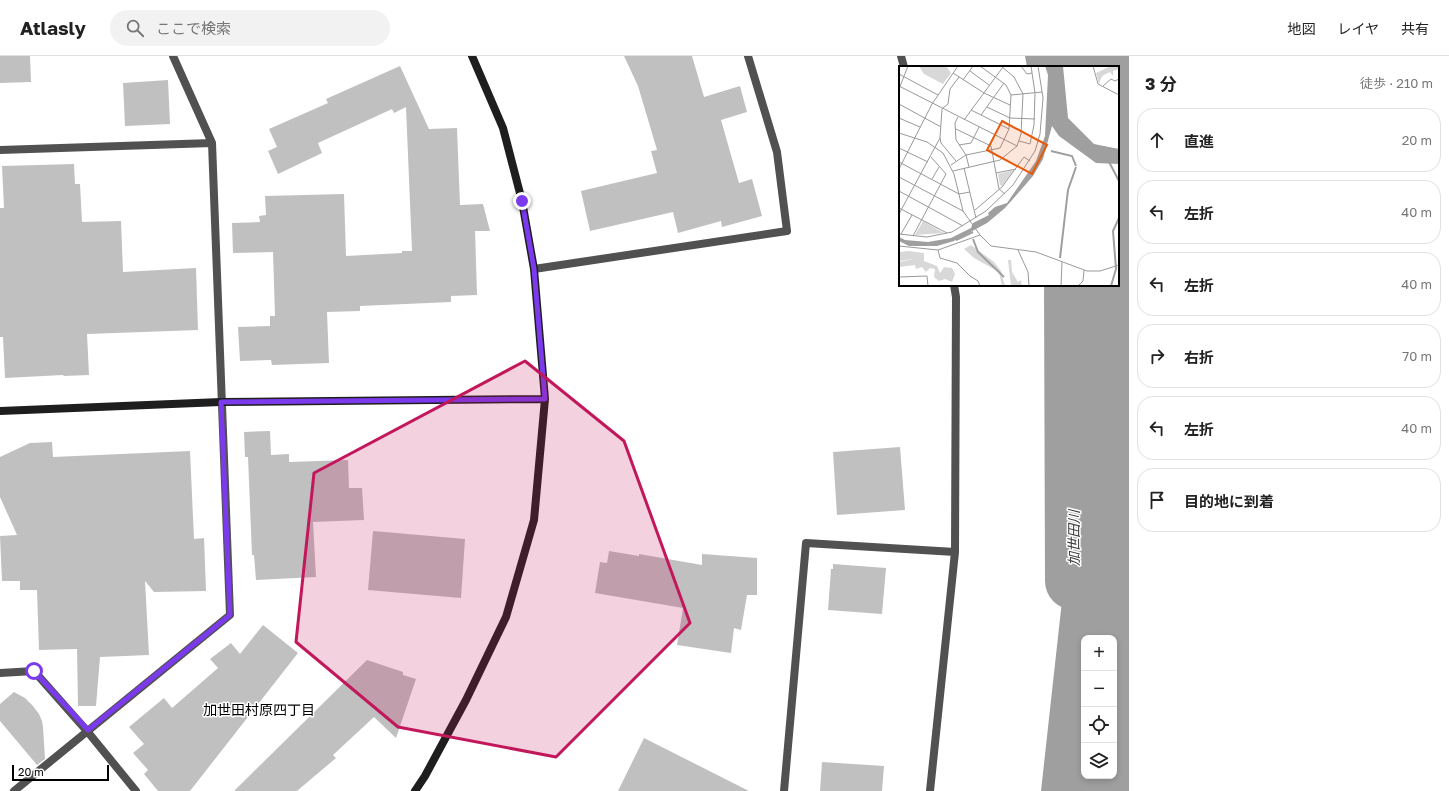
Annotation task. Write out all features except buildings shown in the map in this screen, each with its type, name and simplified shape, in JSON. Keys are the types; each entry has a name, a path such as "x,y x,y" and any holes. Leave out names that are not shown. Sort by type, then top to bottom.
{"street":[{"path":"14,791 230,615 212,143 173,56"},
{"path":"415,791 425,776 462,707 506,617 534,520 545,399 534,269 522,201 503,128 472,56"},
{"path":"534,269 787,231 777,152 748,56"},
{"path":"901,56 904,66"},
{"path":"0,150 212,143"},
{"path":"930,791 955,552 956,297 954,286"},
{"path":"0,410 221,402 545,399"},
{"path":"784,791 806,543 955,552"},
{"path":"0,673 34,671 88,730 136,791"}],"highlighted area":[{"path":"525,361 624,441 690,623 556,757 398,727 296,642 314,473"}],"water":[{"path":"1025,56 1129,56 1129,791 1041,791 1074,492 1057,286 1119,286 1119,66 1027,66"}],"waterway":[{"name":"加世田川","path":"1073,286 1074,581"}],"district":[{"name":"加世田村原四丁目","path":"259,710"}],"route":[{"path":"34,671 88,730 230,615 221,402 545,399 534,269 522,201"}]}
